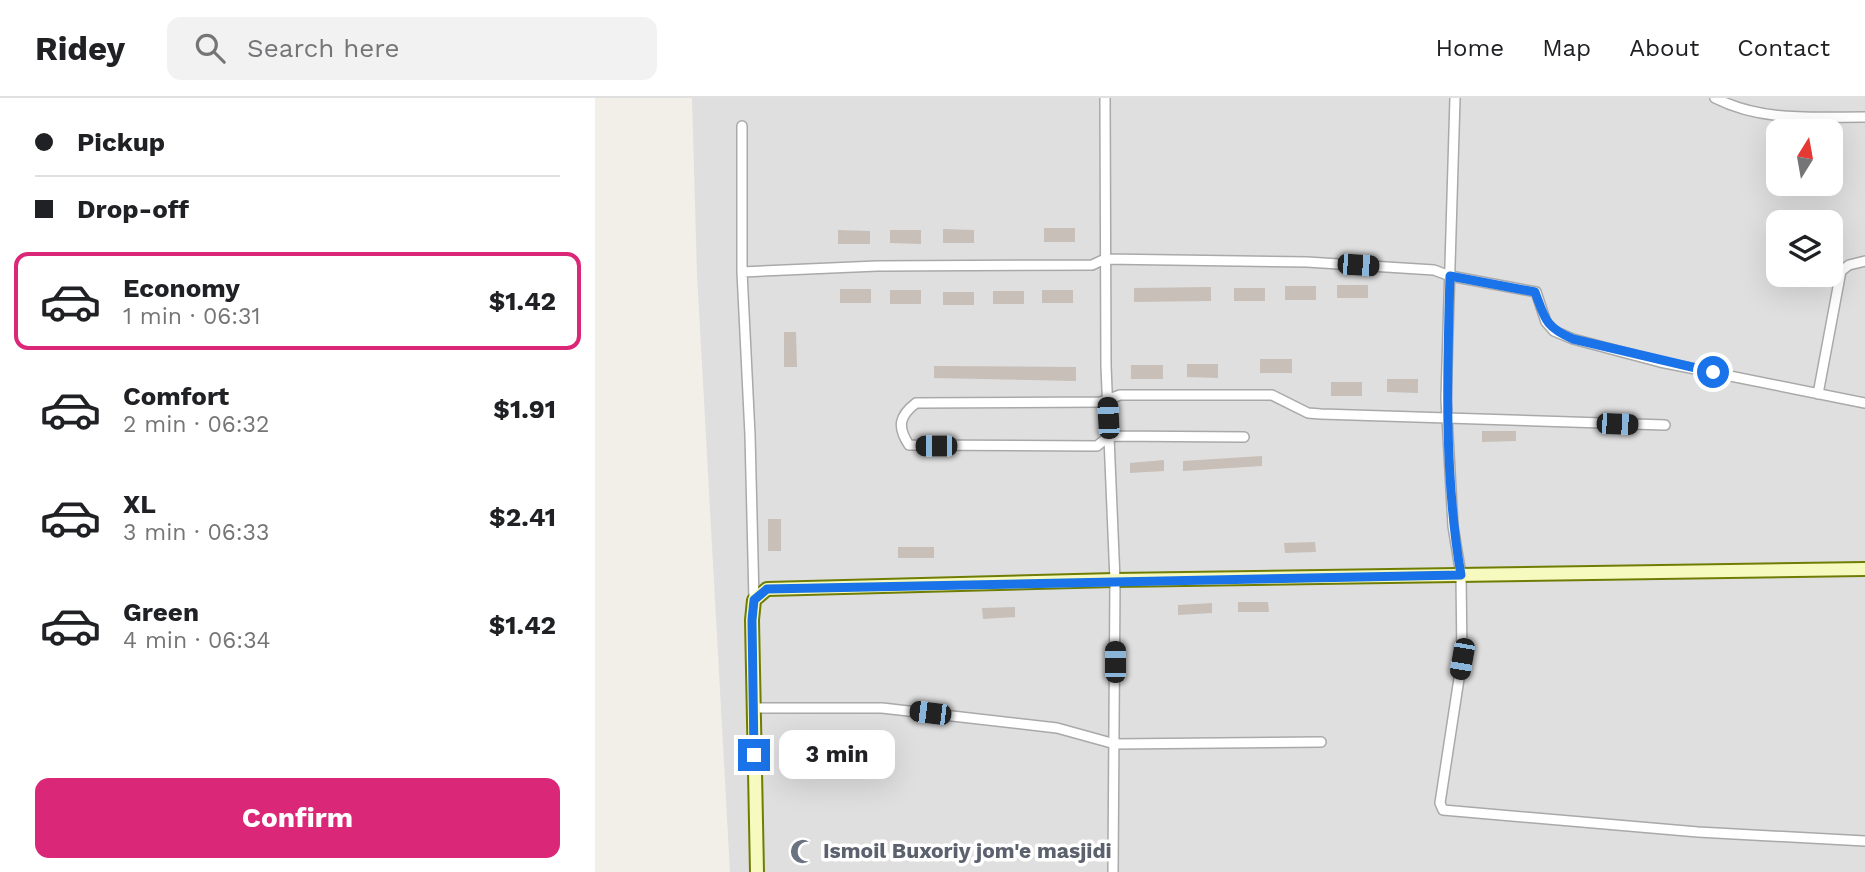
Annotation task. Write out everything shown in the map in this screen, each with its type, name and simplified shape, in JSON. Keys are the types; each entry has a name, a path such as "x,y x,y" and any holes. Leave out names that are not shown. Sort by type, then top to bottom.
{"main road":[{"path":"757,872 752,620 754,600 767,589 1115,580 1865,569"}],"street":[{"path":"1105,98 1107,400 1115,580 1112,872"},
{"path":"1455,98 1447,417 1453,526 1461,575 1462,659 1440,803 1443,810 1698,832 1865,841"},
{"path":"1715,98 1748,112 1772,117 1865,117"},
{"path":"742,127 742,272 754,600"},
{"path":"742,272 877,266 1091,265 1105,259 1307,262 1434,270 1450,276 1535,292 1546,322 1554,331 1573,339 1660,362 1865,403"},
{"path":"1818,394 1841,271 1849,265 1865,261"},
{"path":"1244,437 1109,436 1097,446 909,445 902,436 901,424 906,410 916,403 1101,402 1120,395 1272,395 1308,413 1321,414 1665,425"},
{"path":"753,708 882,708 1057,727 1115,744 1321,743"}],"shaded area":[{"path":"692,98 1865,98 1865,872 730,872 697,274"}],"building":[{"path":"1044,228 1075,228 1075,242 1044,242"},
{"path":"943,229 974,230 974,243 943,243"},
{"path":"838,230 870,231 870,244 838,244"},
{"path":"890,230 921,230 921,244 890,243"},
{"path":"1337,285 1368,285 1368,298 1337,298"},
{"path":"1285,286 1316,286 1316,300 1285,300"},
{"path":"1211,287 1211,301 1134,302 1134,288"},
{"path":"1234,288 1265,288 1265,301 1234,301"},
{"path":"840,289 871,289 871,303 840,303"},
{"path":"890,290 921,290 921,304 890,304"},
{"path":"1042,290 1073,290 1073,303 1042,303"},
{"path":"993,291 1024,291 1024,304 993,304"},
{"path":"943,292 974,292 974,305 943,305"},
{"path":"784,332 796,332 797,367 784,367"},
{"path":"1260,359 1292,359 1292,373 1260,373"},
{"path":"1187,364 1218,364 1218,378 1187,377"},
{"path":"1131,365 1163,365 1163,379 1131,379"},
{"path":"934,366 1076,367 1076,381 934,378"},
{"path":"1387,379 1418,379 1418,393 1387,392"},
{"path":"1331,382 1362,382 1362,396 1331,396"},
{"path":"1482,431 1516,431 1516,441 1482,442"},
{"path":"1262,456 1262,466 1183,471 1183,461"},
{"path":"1164,460 1164,471 1130,473 1130,463"},
{"path":"768,519 781,519 781,551 768,551"},
{"path":"1315,542 1316,552 1285,553 1284,543"},
{"path":"898,547 934,547 934,558 898,558"},
{"path":"1238,602 1268,602 1269,612 1238,612"},
{"path":"1212,603 1212,613 1178,615 1178,605"},
{"path":"1015,607 1015,617 983,619 982,608"}],"place":[{"name":"Ismoil Buxoriy jom'e masjidi","path":"803,851"}],"route":[{"path":"754,755 752,620 754,600 767,589 1461,575 1453,526 1446,398 1450,276 1535,292 1546,322 1554,331 1573,339 1660,362 1713,372"}]}
